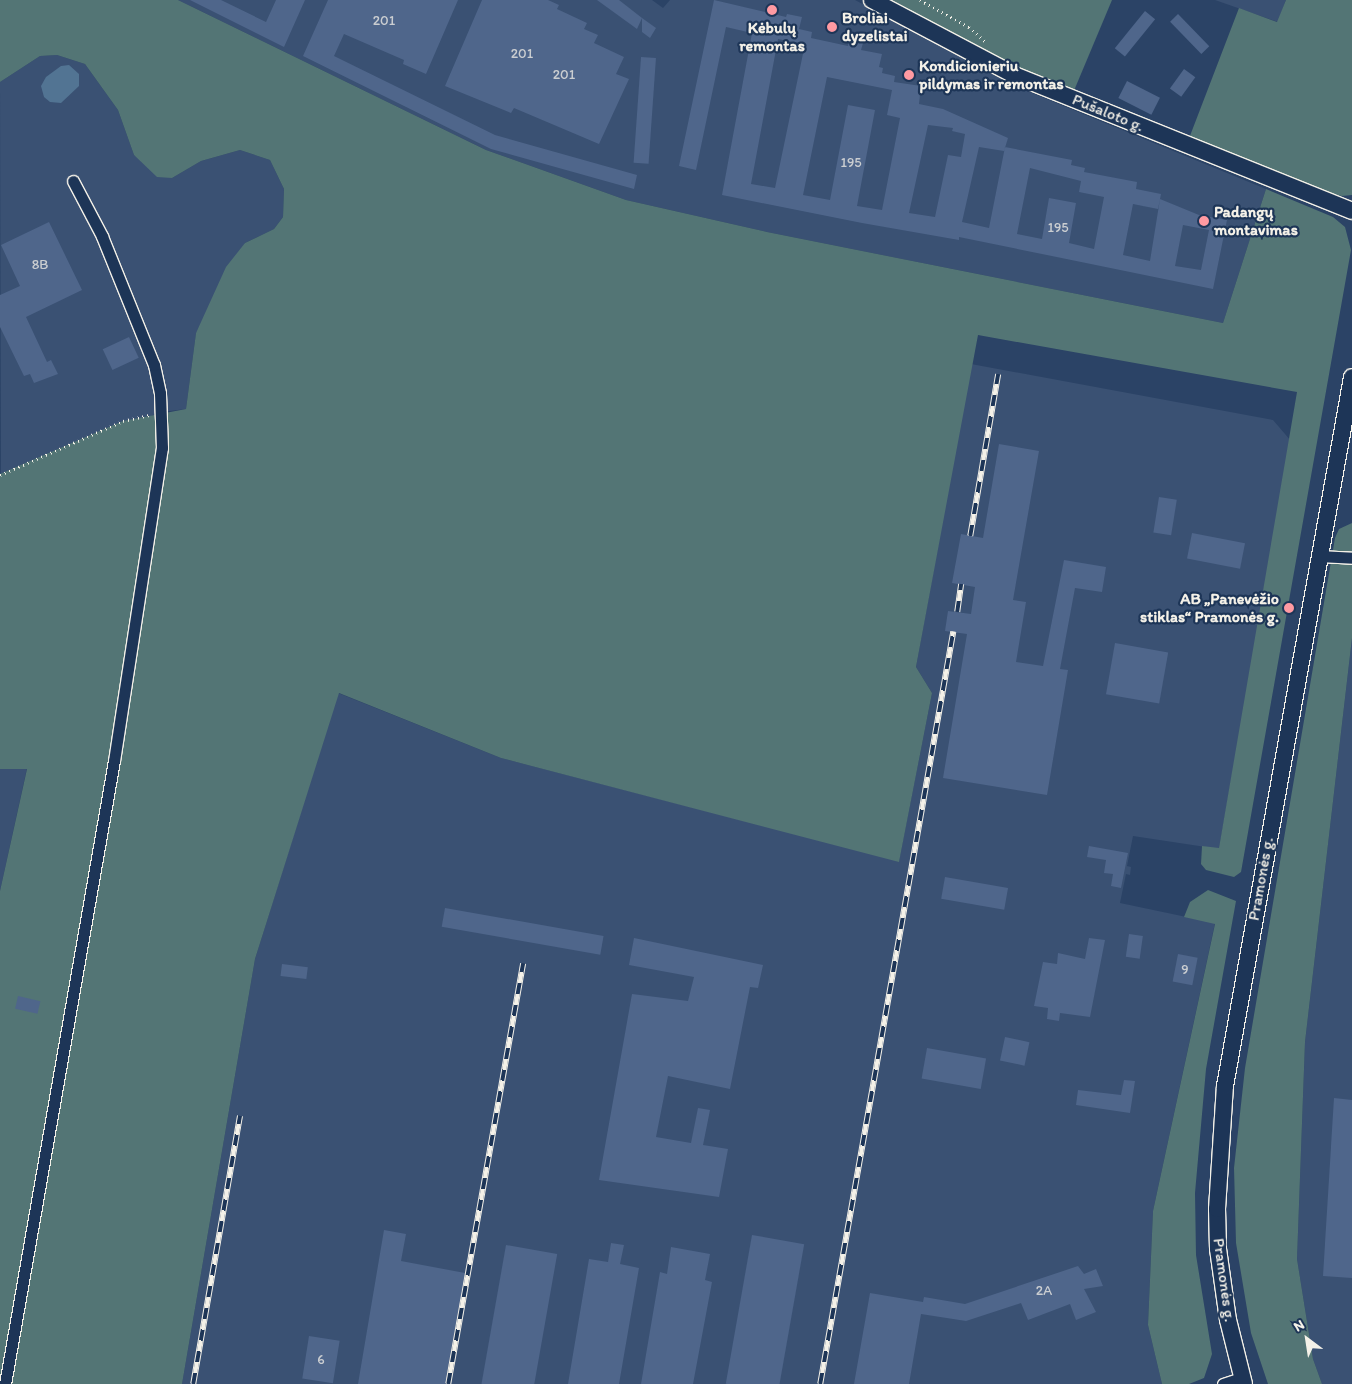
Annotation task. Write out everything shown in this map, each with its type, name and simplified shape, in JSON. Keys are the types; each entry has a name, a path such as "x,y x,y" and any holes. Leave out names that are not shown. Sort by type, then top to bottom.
{"main road":[{"name":"Pušaloto g.","path":"872,0 1014,75 1352,211"},
{"name":"Pramonės g.","path":"1243,1381 1218,1249 1217,1208 1225,1086 1352,377"}],"street":[{"path":"5,1384 114,761 162,448 161,412 154,365 102,236 73,181"},
{"path":"1319,556 1352,558"},
{"path":"1223,1384 1243,1381"}],"path":[{"path":"920,0 969,27 990,46"},
{"path":"0,475 123,421 161,412"}],"shaded area":[{"path":"178,0 652,0 663,8 670,0 855,0 1015,86 1266,189 1223,323 767,232 626,200 486,150"},
{"path":"1215,0 1286,0 1278,22"},
{"path":"57,55 85,64 118,110 134,155 172,178 201,161 240,150 270,160 284,189 283,217 274,229 245,243 196,333 186,409 161,412 1,475 0,82 40,56"},
{"path":"69,65 79,74 79,86 61,103 50,102 44,97 41,86 46,77 61,66"},
{"path":"971,364 1273,420 1291,441 1219,849 1133,836 1127,866 1131,867 1130,875 1126,874 1120,903 1215,923 1153,1211 1148,1325 1162,1384 182,1384 255,959 338,693 501,758 899,861 932,693 916,667"},
{"path":"1352,638 1352,1384 1322,1384 1313,1359 1297,1259 1305,1042"},
{"path":"27,768 0,891 0,769"}],"green space":[{"path":"0,0 178,0 486,150 626,200 767,232 1223,323 1266,189 1333,217 1345,227 1351,250 1241,872 1234,877 1206,870 1201,864 1202,846 1219,848 1297,392 978,335 916,667 932,693 899,862 501,758 339,693 255,959 182,1384 0,1384 0,891 27,769 0,769 0,474 123,421 186,409 196,333 226,267 245,243 274,229 283,217 284,189 270,160 240,150 201,161 172,178 157,177 134,155 118,110 85,64 57,55 40,56 0,82"},
{"path":"892,0 1112,0 1073,93 995,57"},
{"path":"1286,0 1352,0 1352,195 1342,196 1314,189 1188,141 1239,8 1277,22"},
{"path":"1352,523 1352,638 1305,1042 1297,1259 1313,1359 1322,1384 1268,1384 1251,1333 1236,1243 1234,1168 1245,1068 1335,538 1339,529"},
{"path":"1208,890 1236,901 1206,1069 1195,1193 1196,1255 1212,1354 1204,1378 1189,1384 1162,1384 1148,1325 1153,1211 1215,924 1184,917 1190,902"}],"building":[{"path":"190,0 221,0 266,22 276,0 305,0 284,47"},
{"path":"328,0 458,0 426,74 403,64 404,60 344,34 334,56 495,135 637,175 634,189 491,149 303,56"},
{"path":"482,0 548,0 559,5 557,9 587,23 584,29 598,35 594,43 624,57 616,74 629,79 599,144 514,108 511,113 445,86"},
{"path":"597,0 619,0 642,18 637,29"},
{"path":"714,0 786,17 787,14 802,17 799,29 812,32 811,38 848,46 849,40 863,43 861,50 882,54 879,67 883,68 882,73 895,76 894,82 921,86 919,104 943,109 1008,138 1005,147 1072,160 1071,165 1085,168 1084,172 1137,182 1136,189 1161,194 1160,199 1199,215 1227,220 1213,289 959,237 959,240 862,223 722,195 752,33 726,27 696,170 679,166","holes":["778,39 805,44 775,188 751,184","827,77 892,90 887,115 900,118 882,210 857,206 875,110 848,105 830,200 803,195","928,125 953,128 952,131 965,134 961,157 948,155 935,217 909,213","979,147 1004,151 1005,149 989,228 962,222","1030,168 1081,181 1079,192 1104,197 1094,249 1069,243 1076,203 1049,198 1042,239 1017,234","1160,199 1150,261 1123,255 1133,204 1158,209","1183,225 1209,230 1201,270 1175,266"]},
{"path":"1145,11 1155,19 1125,56 1115,48"},
{"path":"1178,14 1209,46 1201,54 1170,22"},
{"path":"642,18 656,28 650,38 642,32"},
{"path":"641,57 656,58 649,164 634,163"},
{"path":"1184,69 1195,77 1181,97 1170,88"},
{"path":"1127,81 1160,98 1151,115 1118,98"},
{"path":"49,222 82,290 26,317 47,362 51,360 58,374 34,383 30,374 24,376 0,327 0,295 20,286 1,245"},
{"path":"129,337 139,358 112,370 103,349"},
{"path":"999,444 1039,451 1013,600 1026,602 1016,662 1043,666 1064,560 1106,567 1102,592 1075,588 1060,669 1068,670 1047,795 943,778 967,634 945,631 948,611 971,614 975,587 952,583 961,534 983,538"},
{"path":"1159,497 1177,500 1171,535 1153,533"},
{"path":"1192,533 1245,543 1240,569 1187,559"},
{"path":"1115,643 1168,652 1159,704 1106,694"},
{"path":"1089,846 1128,853 1121,888 1111,886 1113,874 1104,873 1106,860 1087,857"},
{"path":"945,877 1008,888 1004,910 941,899"},
{"path":"445,908 604,936 600,955 442,927"},
{"path":"1129,934 1143,936 1140,959 1126,957"},
{"path":"634,938 763,965 758,988 750,987 730,1089 668,1076 656,1137 691,1143 698,1108 710,1110 703,1145 728,1149 719,1197 599,1180 632,994 688,1001 694,977 629,965"},
{"path":"1089,938 1105,940 1090,1017 1060,1013 1059,1021 1047,1019 1048,1008 1034,1006 1043,962 1057,964 1058,953 1085,959"},
{"path":"1178,954 1198,958 1192,985 1173,981"},
{"path":"282,964 308,967 306,979 281,976"},
{"path":"18,996 40,1001 37,1014 15,1009"},
{"path":"1005,1037 1029,1042 1024,1066 1000,1060"},
{"path":"927,1048 986,1058 981,1089 922,1079"},
{"path":"1124,1080 1135,1081 1130,1113 1076,1105 1078,1090 1121,1095"},
{"path":"1334,1098 1352,1100 1352,1278 1323,1276"},
{"path":"384,1230 406,1234 401,1261 465,1273 445,1384 358,1384"},
{"path":"752,1235 804,1244 780,1384 726,1384"},
{"path":"611,1243 624,1245 620,1264 639,1268 619,1384 568,1384 589,1259 608,1262"},
{"path":"506,1245 557,1254 534,1384 482,1384"},
{"path":"671,1247 710,1254 705,1280 712,1282 693,1384 641,1384 660,1272 667,1274"},
{"path":"1078,1266 1084,1274 1096,1269 1103,1286 1084,1289 1096,1312 1076,1320 1070,1304 1028,1320 1021,1303 966,1321 921,1314 909,1384 854,1384 870,1293 923,1302 924,1297 965,1304"},
{"path":"309,1336 340,1341 333,1383 302,1378"}],"railway":[{"path":"970,536 998,374"},
{"path":"957,612 961,584"},
{"path":"820,1384 953,632"},
{"path":"448,1384 523,964"},
{"path":"193,1384 240,1116"}],"place":[{"name":"Kėbulų remontas","path":"772,10"},
{"name":"Broliai dyzelistai","path":"832,27"},
{"name":"Kondicionieriu pildymas ir remontas","path":"909,75"},
{"name":"Padangų montavimas","path":"1204,221"},
{"name":"AB „Panevėžio stiklas“ Pramonės g.","path":"1289,608"}]}
